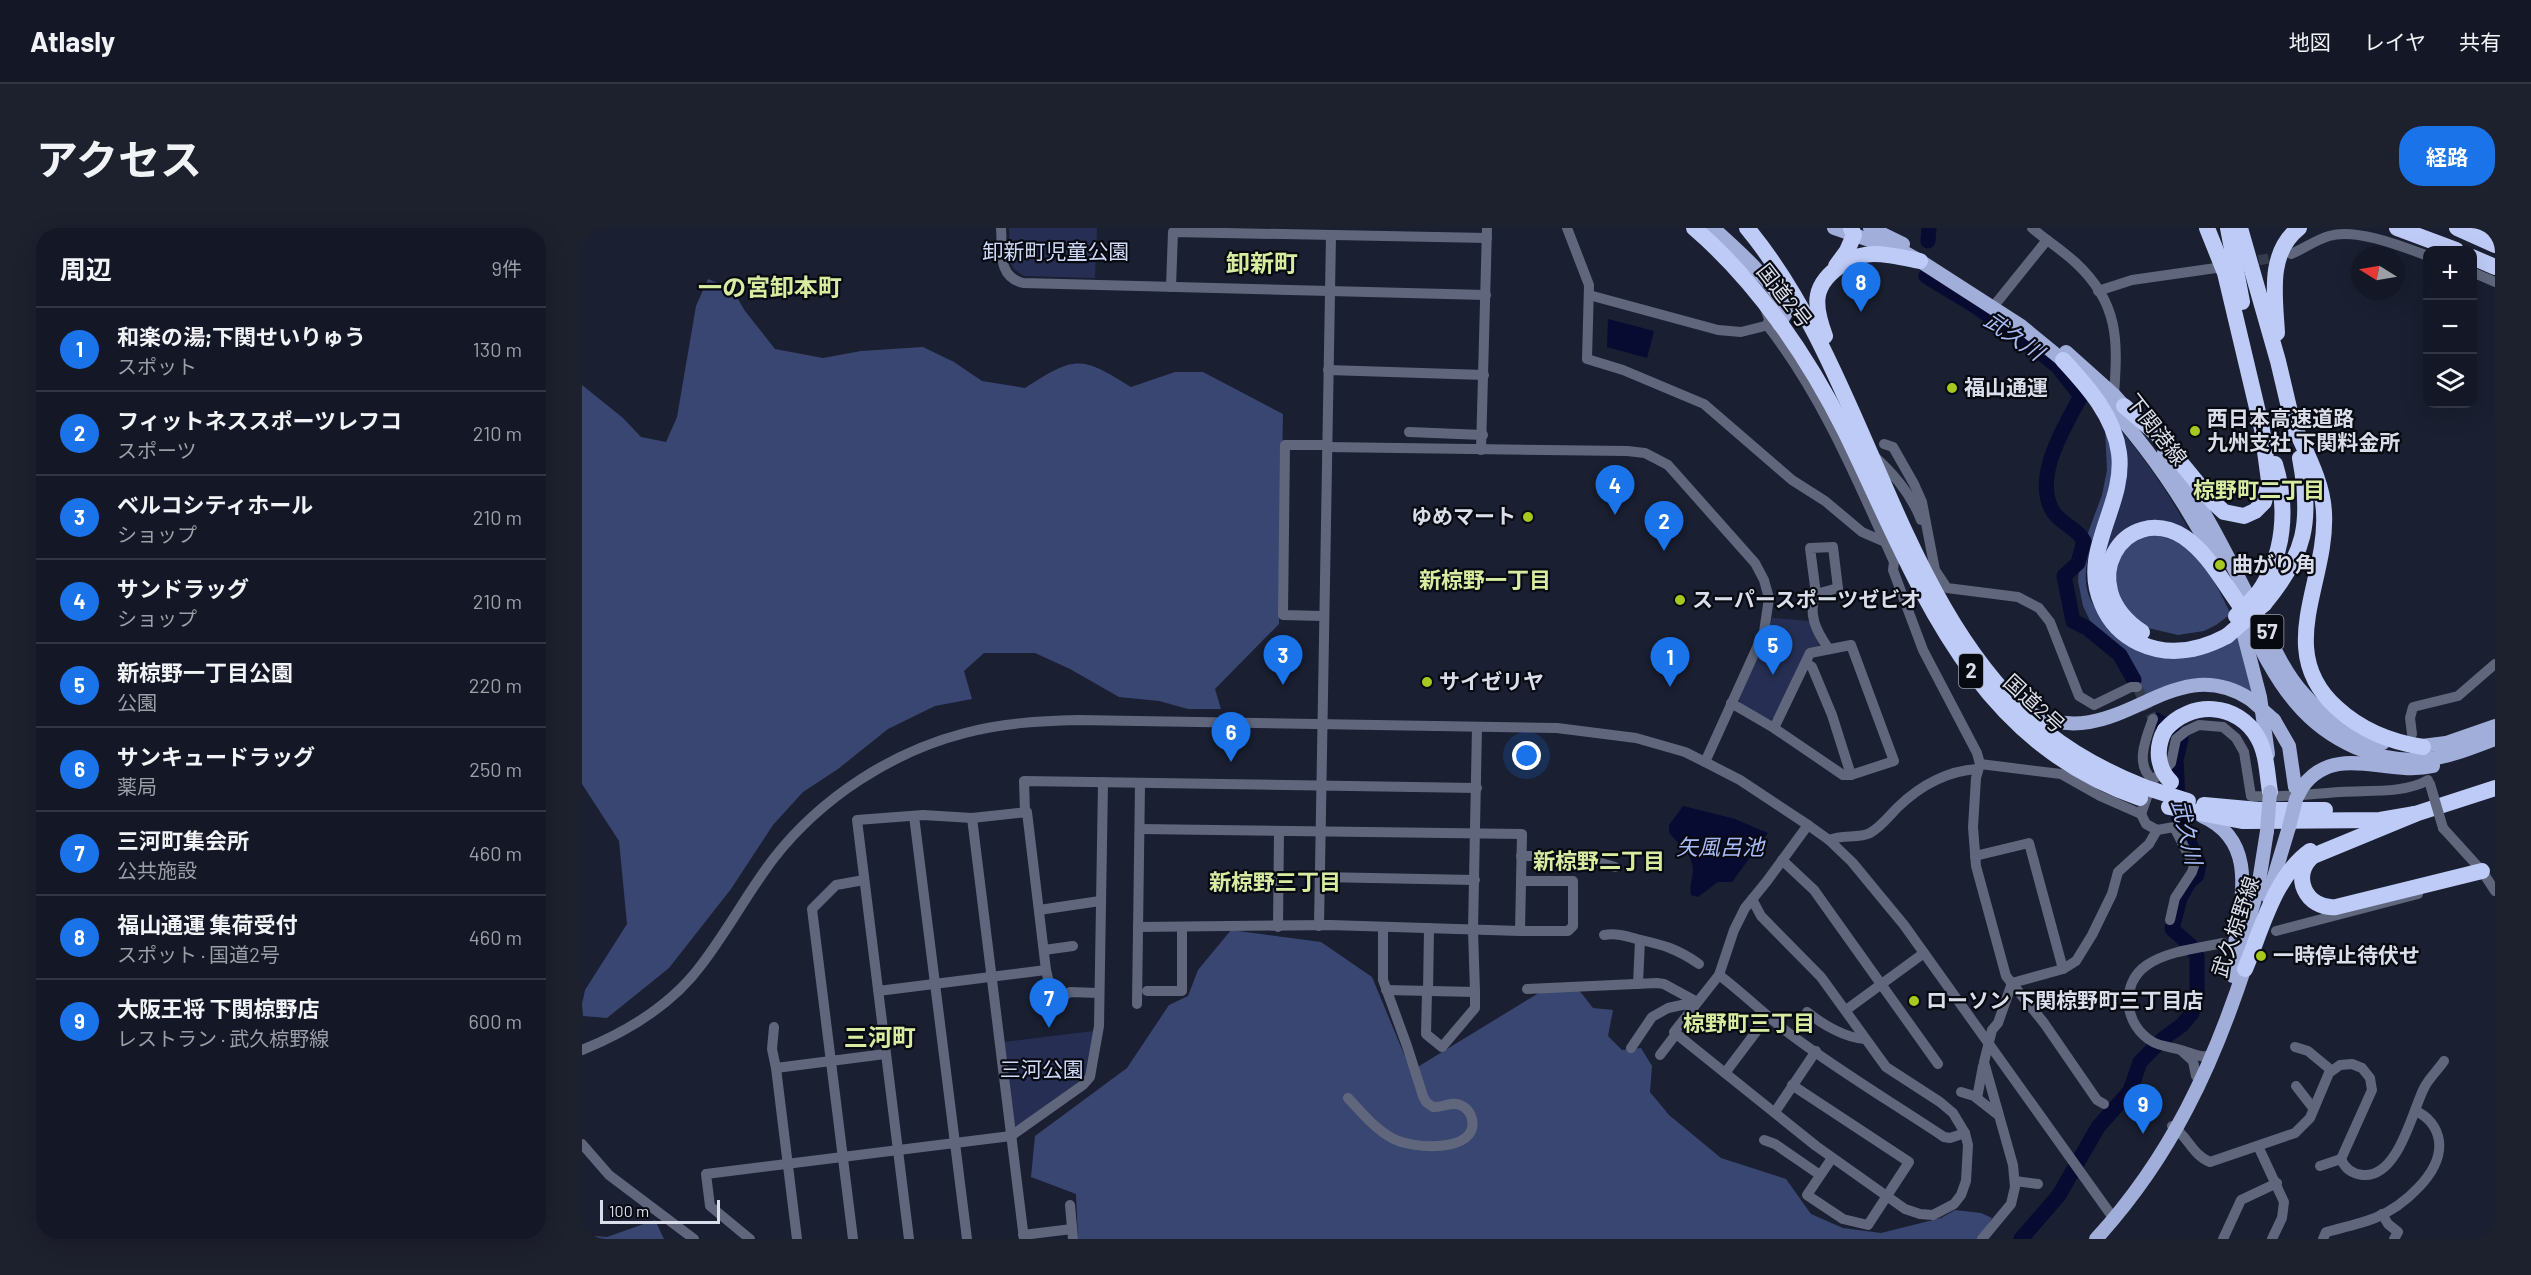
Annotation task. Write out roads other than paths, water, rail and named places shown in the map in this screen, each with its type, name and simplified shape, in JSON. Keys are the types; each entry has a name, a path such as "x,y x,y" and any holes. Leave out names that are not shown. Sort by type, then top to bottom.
{"highway":[{"name":"国道2号","path":"1694,228 1716,248 1755,292 1773,324 1808,366 1840,422 1889,529 1929,607 1981,685 2019,724 2056,755 2093,777 2145,795 2188,804 2240,809 2385,808 2475,794"},
{"name":"国道2号","path":"1747,228 1776,265 1878,449 1910,539 1941,601 1975,655 2006,694 2032,720 2073,752 2145,795"},
{"path":"2119,400 2170,448 2218,508 2237,516 2255,512 2266,496 2268,473 2262,429 2225,273 2207,228"},
{"path":"2228,228 2241,300 2249,371"},
{"path":"2063,360 2089,388 2098,403 2114,434 2119,454 2117,483 2094,566 2096,588 2104,609 2125,634 2146,646 2158,650 2196,649 2225,631 2291,567 2301,545 2306,521 2305,486 2293,423 2278,360 2240,228"},
{"path":"2278,360 2275,287 2277,265 2283,246 2299,228"},
{"path":"2397,228 2445,246"},
{"path":"2457,228 2495,245"},
{"path":"2491,228 2495,230"},
{"path":"1832,363 1819,320 1817,302 1821,284 1847,251 1858,230"},
{"path":"1830,273 1849,261 1868,255 1893,256 1920,261"},
{"path":"2477,259 2495,267"},
{"path":"2293,423 2324,504 2323,540 2305,635 2310,669 2325,696 2351,720 2383,737 2426,753"},
{"path":"2261,598 2274,563 2283,510 2277,472 2262,429"},
{"path":"2225,631 2176,641 2153,637 2137,629 2123,617 2111,598 2107,577 2111,558 2119,546 2131,536 2156,529 2173,532 2190,542 2209,561 2239,604"},
{"path":"2188,804 2166,777 2160,764 2159,750 2169,730 2190,711 2206,708 2227,712 2243,720 2257,736 2261,745 2270,792"},
{"name":"国道2号","path":"2188,804 2225,819 2259,822 2380,820 2415,813 2495,788"},
{"path":"2415,813 2318,853 2308,861 2305,867 2304,888 2311,900 2324,907 2336,907 2488,869"},
{"path":"2245,969 2282,884 2297,861 2323,844 2374,831"}],"main road":[{"name":"下関港線","path":"1834,228 1858,230 1924,255 1996,304 2091,386 2142,443 2175,490 2204,536 2286,689 2318,724 2344,742 2367,752 2403,759 2426,753 2446,743 2491,727"},
{"path":"1712,229 1739,265 1755,292"},
{"path":"1712,229 1748,261 1782,302 1786,313 1773,324"},
{"name":"下関港線","path":"1858,230 1904,252 2048,336 2119,400 2168,458 2199,506 2277,651 2302,692 2332,720 2355,734 2426,753 2455,754 2495,739"},
{"name":"武久椋野線","path":"2175,1128 2196,1076 2209,1055 2256,896 2266,853 2270,792 2265,725 2255,673 2240,621 2204,536"},
{"name":"武久椋野線","path":"2006,694 2019,706 2037,716 2070,724 2104,720 2164,694 2196,685 2226,687 2250,699 2274,720 2289,746 2299,786 2280,862 2245,969 2175,1128 2133,1196 2086,1239"},
{"path":"2426,753 2468,755 2495,739"},
{"path":"2299,786 2316,771 2331,764 2347,762 2414,769 2439,765 2495,748"},
{"path":"2188,804 2217,824 2228,835 2235,843 2241,862 2242,883 2229,991"},
{"name":"武久椋野線","path":"2096,1239 2111,1216"}],"street":[{"path":"1001,228 1002,263 1007,274 1018,282 1486,295"},
{"path":"1567,228 1589,285 1587,359 1623,370 1689,397 1711,409 1792,480 1825,501 1862,532 1885,542"},
{"path":"2032,228 2074,261 2098,291 2115,328 2119,400"},
{"path":"1171,287 1173,232 1331,235 1487,233 1481,450"},
{"path":"2291,254 2320,239 2340,232 2380,239 2423,254"},
{"path":"1319,926 1331,235"},
{"path":"1996,304 2047,240"},
{"path":"2098,291 2118,283 2216,268"},
{"path":"2477,275 2495,282"},
{"path":"1589,295 1718,330 1741,332 1773,324 1849,459 1894,562 1895,576 1923,650 1974,745 1978,766 1973,827 1975,856 2006,976 2044,1023 2097,1100 2104,1104"},
{"path":"1328,370 1484,375"},
{"path":"1408,432 1483,435"},
{"path":"1323,616 1283,615 1285,445 1636,452 1654,457 1668,465 1755,563 1767,589 1768,609 1764,632 1705,762"},
{"path":"1929,542 1917,510 1878,449 1893,447 1914,484 1922,502 1935,570 1947,588 2018,597 2039,608 2050,622 2079,696 2094,705 2131,687 2137,687"},
{"path":"1816,594 1838,588 1833,547 1810,548 1816,594 1812,613 1819,635 1828,648"},
{"path":"1731,703 1774,728 1843,775 1851,775 1893,761 1851,645 1810,653 1774,728"},
{"path":"1806,663 1812,667 1832,715 1851,775"},
{"path":"2412,734 2410,718 2413,707 2458,696 2495,663"},
{"path":"582,1050 628,1029 672,996 701,966 764,872 794,836 840,794 859,780 904,755 965,733 1030,722 1557,728 1610,733 1660,744 1705,762 1740,780 1829,840 1874,886 2111,1216"},
{"path":"2170,920 2177,893 2194,866 2174,827 2157,830 2146,824 2147,775 2143,756 2146,735 2206,724 2223,727 2236,738 2244,752 2251,796 2293,796 2401,788 2428,780 2443,828 2488,869 2495,891"},
{"path":"1429,928 1426,1034 1442,1047 1475,1008 1473,930 1477,727"},
{"path":"1829,840 1839,836 1860,836 1871,833 1912,794 1940,777 1978,766 2061,774 2100,796 2145,795 2171,763 2169,730"},
{"path":"1098,993 1070,992 1058,1004 1050,987 1027,812 1025,812 1024,781 1477,788"},
{"path":"750,1239 710,1206 706,1174 1011,1136 1072,1095 1090,1077 1099,1026 1103,782"},
{"path":"1137,1004 1140,784"},
{"path":"909,1239 857,820 914,816 972,818 1025,812"},
{"path":"914,816 967,1239"},
{"path":"972,818 1023,1237 1073,1234 1070,1205"},
{"path":"1660,1056 1676,1034 1674,1032 1719,975 1739,917 1808,825"},
{"path":"1140,829 1522,834 1520,931"},
{"path":"2012,983 2063,969 2076,961 2112,894 2118,872 2149,844 2157,830"},
{"path":"1278,927 1279,831"},
{"path":"1975,856 2029,843 2063,969"},
{"path":"1521,856 1578,856 1615,867"},
{"path":"1782,860 1814,890 1938,1064"},
{"path":"2276,931 2406,898 2488,869"},
{"path":"1320,877 1475,880"},
{"path":"853,1239 812,909 836,885 864,880"},
{"path":"1138,927 1319,926 1568,931 1572,926 1573,881 1521,881"},
{"path":"1676,1034 1832,1158 1905,1209 1920,1214 1938,1213 1954,1204 1961,1195 1966,1181 1969,1152 1965,1133 1953,1113 1886,1067 1846,1010 1808,963 1761,916 1752,899"},
{"path":"1039,910 1100,901"},
{"path":"1147,991 1182,991 1182,927"},
{"path":"1348,1098 1383,1132 1406,1144 1437,1147 1459,1141 1471,1130 1471,1115 1463,1106 1455,1103 1437,1107 1426,1102 1383,980 1383,928"},
{"path":"1604,935 1616,934 1671,947 1699,964"},
{"path":"1638,984 1640,940"},
{"path":"2209,1055 2164,1046 2152,1041 2142,1033 2131,1017 2128,1007 2130,988 2134,979 2148,964 2223,943"},
{"path":"1044,950 1073,946"},
{"path":"1846,1010 1924,953"},
{"path":"878,991 1046,970"},
{"path":"1719,975 1746,996 1751,1003 1816,1051 1944,1137 1950,1138 1965,1133"},
{"path":"1977,1098 1992,1030 1998,1023 2012,983"},
{"path":"1527,989 1664,984 1697,1002"},
{"path":"1386,990 1475,992"},
{"path":"1631,1048 1652,1017 1664,1009 1697,1002"},
{"path":"1807,1012 1819,1022 1856,1038 1865,1039"},
{"path":"1725,1073 1768,1016"},
{"path":"774,1028 772,1049 797,1239"},
{"path":"2295,1047 2308,1051 2331,1070"},
{"path":"2178,1049 2193,1061 2196,1076"},
{"path":"1774,1112 1816,1051"},
{"path":"776,1068 885,1054"},
{"path":"2341,1159 2348,1169 2356,1174 2369,1175 2381,1170 2395,1155 2426,1085 2444,1061"},
{"path":"1982,1239 2012,1204 2015,1181 1984,1062"},
{"path":"2175,1128 2183,1134 2197,1155 2210,1161 2258,1146 2295,1133 2310,1118 2331,1070 2340,1065 2357,1065 2366,1072 2372,1084 2371,1095 2341,1159 2320,1166"},
{"path":"1792,1085 1909,1162 1868,1225 1843,1219 1807,1194 1832,1158"},
{"path":"2296,1086 2313,1108"},
{"path":"1961,1092 1977,1098 1997,1114"},
{"path":"2323,1239 2326,1232 2382,1214 2412,1194 2427,1179 2437,1161 2438,1134 2428,1118 2415,1111"},
{"path":"1764,1140 1775,1144 1820,1175"},
{"path":"582,1144 609,1175 694,1239"},
{"path":"2258,1146 2277,1183 2285,1208 2272,1239"},
{"path":"2015,1181 2038,1184"},
{"path":"2223,1239 2241,1200 2277,1183"},
{"path":"2382,1214 2388,1224 2398,1232 2394,1239"}],"water":[{"path":"1608,319 1654,331 1647,358 1607,347"},
{"name":"矢風呂池","path":"1683,806 1735,819 1768,833 1732,882 1718,882 1698,897 1691,895 1693,870 1690,859 1669,832 1669,825"}],"waterway":[{"name":"武久川","path":"1928,241 1929,228"},
{"name":"武久川","path":"1926,276 1975,306 2046,357 2058,367 2081,396 2053,453 2046,485 2048,499 2054,513 2084,541 2078,563 2064,576 2073,621 2087,628 2120,655 2134,680"},
{"name":"武久川","path":"2021,1239 2059,1195 2098,1127 2130,1091 2140,1062 2164,1038 2182,1025 2192,1013 2197,995 2197,956 2190,945 2172,929 2180,898 2189,882 2197,875 2199,864 2179,819 2176,760 2181,739 2157,720"}],"tunnel":[{"path":"2244,263 2282,256"},
{"path":"2137,687 2153,719"}],"place":[{"name":"福山通運 集荷受付","path":"1861,312"},
{"name":"福山通運","path":"1952,388"},
{"name":"西日本高速道路 九州支社 下関料金所","path":"2195,431"},
{"name":"サンドラッグ","path":"1615,515"},
{"name":"ゆめマート","path":"1528,517"},
{"name":"フィットネススポーツレフコ","path":"1664,551"},
{"name":"曲がり角","path":"2220,565"},
{"name":"スーパースポーツゼビオ","path":"1680,600"},
{"name":"新椋野一丁目公園","path":"1773,675"},
{"name":"サイゼリヤ","path":"1427,682"},
{"name":"ベルコシティホール","path":"1283,685"},
{"name":"和楽の湯;下関せいりゅう","path":"1670,687"},
{"name":"サンキュードラッグ","path":"1231,762"},
{"name":"一時停止待伏せ","path":"2261,956"},
{"name":"ローソン 下関椋野町三丁目店","path":"1914,1001"},
{"name":"三河町集会所","path":"1049,1028"},
{"name":"大阪王将 下関椋野店","path":"2143,1134"}],"district":[{"name":"卸新町","path":"1262,264"},
{"name":"一の宮卸本町","path":"770,288"},
{"name":"椋野町二丁目","path":"2259,490"},
{"name":"新椋野一丁目","path":"1485,580"},
{"name":"新椋野二丁目","path":"1599,861"},
{"name":"新椋野三丁目","path":"1275,882"},
{"name":"椋野町三丁目","path":"1749,1023"},
{"name":"三河町","path":"880,1038"}],"park label":[{"name":"卸新町児童公園","path":"1056,252"},
{"name":"三河公園","path":"1042,1070"}]}
